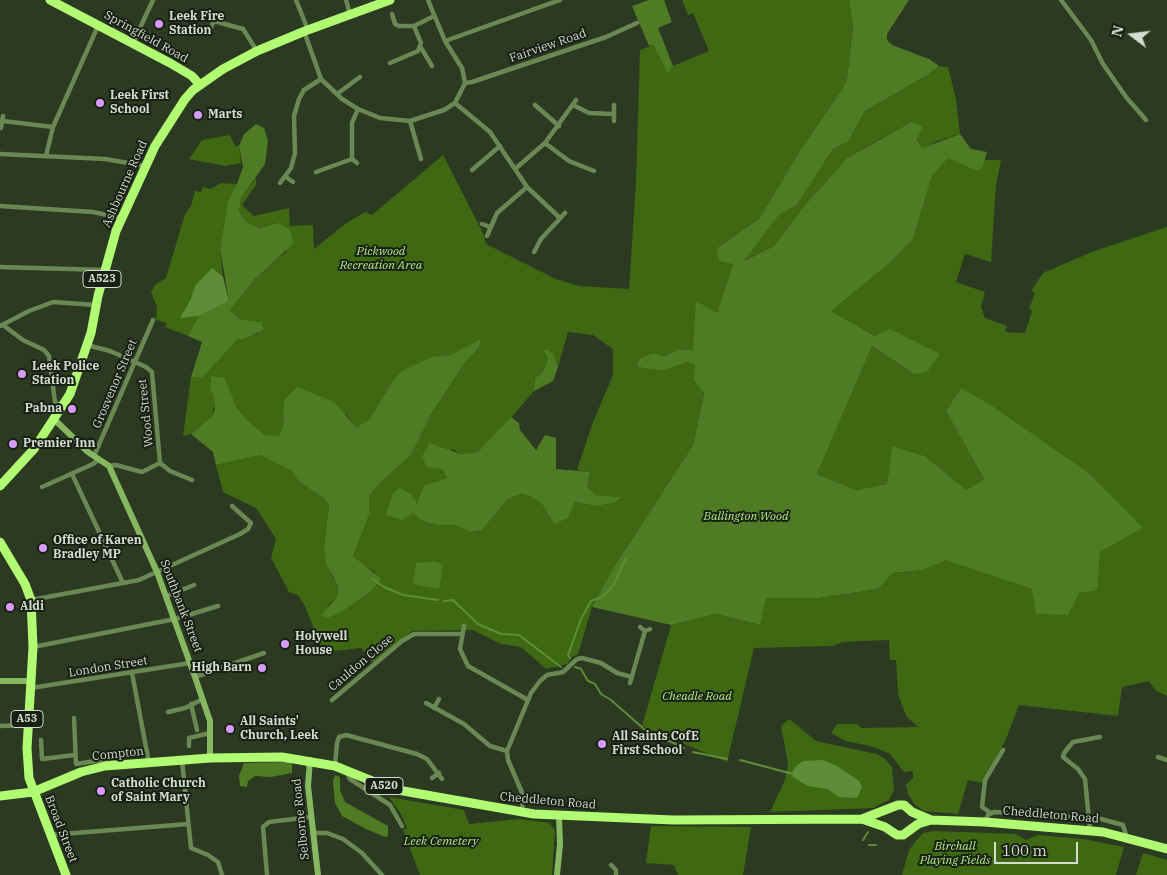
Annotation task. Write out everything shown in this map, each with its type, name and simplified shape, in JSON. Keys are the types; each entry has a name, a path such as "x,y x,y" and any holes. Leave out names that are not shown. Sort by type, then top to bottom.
{"highway":[{"name":"Springfield Road","path":"50,0 192,76 200,84"},
{"name":"Ashbourne Road","path":"0,486 24,461 55,420 76,381 87,345 104,270 121,218 145,166 175,111 200,84 257,51 306,30 390,0"},
{"name":"A53","path":"0,542 25,584 31,600 33,647 27,725 28,764 33,792"},
{"name":"Cheddleton Road","path":"210,758 282,757 310,760 346,769 392,789 522,813 673,820 862,819 885,827 897,835 907,833 912,827 931,820"},
{"name":"Compton","path":"33,792 81,772 114,765 210,758"},
{"name":"A520","path":"0,796 33,792"},
{"name":"Broad Street","path":"33,792 66,875"},
{"name":"Cheddleton Road","path":"862,819 895,805 902,805 912,812 931,820 1090,830 1167,848"},
{"path":"885,827 884,818 887,810"},
{"path":"912,812 914,819 912,827"}],"street":[{"path":"132,43 153,0"},
{"path":"296,0 321,78 337,94 358,109 380,118 410,121 444,110 455,103 465,83 462,68 445,41 428,0"},
{"path":"346,0 350,14"},
{"path":"445,41 560,0"},
{"path":"1061,0 1091,40 1103,64 1126,97 1146,120"},
{"path":"392,14 395,24 399,26 414,26 434,16"},
{"path":"210,29 217,16"},
{"path":"214,22 243,29 257,51"},
{"name":"Fairview Road","path":"465,83 606,37 637,23"},
{"path":"46,156 53,128 98,25"},
{"path":"414,26 420,46 432,66"},
{"path":"390,63 413,54 420,46"},
{"path":"393,54 396,60"},
{"path":"337,94 360,77"},
{"path":"280,183 291,168 295,153 296,106 304,90 321,78"},
{"path":"515,169 545,143 575,102 589,114 614,114"},
{"path":"455,103 482,123 527,187 560,218"},
{"path":"543,104 537,107 559,126"},
{"path":"614,105 614,121"},
{"path":"352,159 352,123 358,109"},
{"path":"1,128 3,119 53,128"},
{"path":"410,121 421,159"},
{"path":"545,143 564,158 594,171"},
{"path":"472,170 500,146"},
{"path":"419,153 426,150"},
{"path":"0,154 105,159 145,166"},
{"path":"319,169 352,159 357,162"},
{"path":"587,169 589,162"},
{"path":"477,166 481,170"},
{"path":"286,177 293,182"},
{"path":"487,236 497,213 527,187"},
{"path":"0,206 92,212 121,218"},
{"path":"534,252 564,213"},
{"path":"482,224 490,227"},
{"path":"537,246 544,250"},
{"path":"0,267 104,270"},
{"path":"63,408 55,402 49,356 44,350 23,340 2,326 29,311 53,302 96,305"},
{"name":"Grosvenor Street","path":"96,458 153,320"},
{"name":"Wood Street","path":"87,345 135,362 149,369 154,377 160,463"},
{"path":"55,420 96,458 109,466 116,465 142,472 160,463 170,471 192,480"},
{"path":"42,487 72,474 96,458"},
{"name":"Southbank Street","path":"109,466 167,596 203,699 210,721 210,758"},
{"path":"72,474 123,583"},
{"path":"31,600 139,580 221,543 240,534 251,525 248,518 232,506"},
{"path":"167,596 194,585"},
{"path":"33,647 175,619 218,606"},
{"path":"464,626 461,634 461,654 468,666 528,700"},
{"path":"640,627 645,631"},
{"path":"645,631 650,629"},
{"path":"522,813 523,795 508,760 508,751 528,700 540,681 547,675 563,672 577,659 582,658 601,663 631,680 645,631"},
{"name":"Cauldon Close","path":"332,700 402,641 414,634 461,634"},
{"path":"195,677 264,653"},
{"name":"London Street","path":"30,685 132,673 190,663"},
{"path":"132,673 150,763"},
{"path":"0,681 30,685"},
{"path":"168,712 185,708 203,699"},
{"path":"434,708 439,699"},
{"path":"191,704 197,730"},
{"path":"426,704 470,728 490,746 508,751"},
{"path":"74,718 74,755 76,764 109,760 114,762 114,765"},
{"path":"0,726 27,725"},
{"path":"189,746 189,738 210,733"},
{"path":"335,766 339,737 346,735 427,758 442,779"},
{"path":"1090,830 1085,778 1078,769 1063,757 1065,749 1073,742 1100,737"},
{"path":"41,740 42,759 74,755"},
{"path":"1003,750 985,780 982,807 991,813 1089,818 1123,825 1127,838"},
{"path":"1158,757 1167,760"},
{"path":"182,760 191,848 208,855 218,862 222,875"},
{"name":"Selborne Road","path":"310,760 308,786 310,817 318,875"},
{"path":"346,769 350,779 390,805 402,826"},
{"path":"432,778 439,773"},
{"path":"985,822 991,813"},
{"path":"557,875 560,844 559,816"},
{"path":"267,875 263,827 270,822 310,817"},
{"path":"50,835 188,824"},
{"path":"312,833 327,833 343,839 362,853 382,875"},
{"path":"611,865 616,870 616,875"}],"green space":[{"path":"649,0 664,0 672,22 658,28 673,66 668,74 653,45 649,46 632,6"},
{"name":"Pickwood Recreation Area","path":"682,0 849,0 853,25 847,79 841,91 801,149 759,219 717,248 733,264 717,313 693,350 678,349 665,356 653,353 639,359 637,367 663,371 687,362 695,365 695,380 704,392 693,445 612,570 592,607 578,654 572,657 567,664 546,669 521,647 501,644 473,630 412,631 373,663 361,648 323,652 305,606 298,595 289,592 271,558 276,539 256,508 223,492 216,465 260,455 292,471 298,481 325,499 329,506 324,545 331,575 338,586 337,597 327,606 343,611 370,592 375,572 365,567 353,556 369,515 369,496 380,483 411,455 430,416 466,361 479,348 481,340 450,355 435,356 393,380 369,420 356,427 346,414 283,415 283,427 279,437 265,435 248,421 237,408 225,378 210,380 215,402 212,416 191,434 183,436 191,377 203,377 238,339 257,334 262,322 239,319 230,310 256,278 287,252 262,228 248,223 239,212 241,198 256,178 256,185 242,205 254,216 289,208 290,226 313,225 314,249 345,224 365,212 372,215 443,155 483,233 486,244 556,279 579,286 629,289 636,181 640,50 653,45 668,73 673,66 709,51 693,13 688,15","holes":["568,332 593,335 613,349 613,375 593,422 577,470 590,472 587,487 596,495 620,497 596,506 575,502 554,524 542,504 530,496 522,494 508,499 482,530 472,532 455,525 437,525 422,521 413,513 417,504 447,478 442,469 452,449 461,454 478,452 495,436 534,391 535,378 542,373 548,359 545,351 554,355 558,367"]},
{"name":"Ballington Wood","path":"849,0 909,0 887,34 887,40 892,45 929,59 939,66 926,76 865,111 848,142 833,149 797,205 779,215 744,261 774,246 805,205 847,158 911,122 923,126 917,139 922,148 960,134 971,149 987,152 982,169 977,171 948,158 932,176 913,239 892,261 831,311 875,336 890,329 940,354 927,372 914,374 872,346 817,474 856,490 887,484 892,446 925,456 966,490 984,479 946,411 961,388 989,404 1089,473 1143,528 1100,552 1097,590 1079,593 1068,615 1036,614 1032,589 946,560 923,570 893,573 878,589 819,598 766,598 760,625 716,614 671,625 592,607 612,570 693,445 704,393 694,380 695,365 687,362 663,371 637,367 639,359 653,353 665,356 678,349 693,350 696,301 717,313 733,264 719,261 717,248 759,219 801,149 841,91 847,79 853,26"},
{"path":"939,66 948,67 956,99 960,134 937,141 922,149 911,122 847,158 805,205 774,246 743,261 779,215 797,205 833,149 848,142 865,111 926,76"},
{"path":"256,124 264,128 268,141 265,164 241,198 239,212 248,223 261,228 279,223 289,229 294,243 256,278 230,310 239,319 262,322 263,330 244,339 238,339 203,377 191,377 202,342 188,336 199,316 229,301 220,249 228,200 237,184 243,167 239,146 244,134"},
{"path":"230,135 235,146 239,146 241,163 225,166 189,159 202,140"},
{"name":"Cheadle Road","path":"948,157 977,171 982,169 984,160 1001,160 996,185 991,262 965,254 956,282 985,292 981,307 985,318 1007,326 1005,332 1025,333 1032,311 1029,309 1035,293 1031,291 1043,273 1094,251 1167,227 1167,696 1155,690 1149,681 1122,687 1118,716 1019,705 1006,739 982,783 968,780 958,814 924,811 915,805 908,794 906,785 913,778 913,771 904,772 890,754 874,747 846,741 831,733 837,724 857,724 861,728 918,727 906,716 898,694 896,660 890,660 889,640 842,642 833,646 754,648 727,762 642,726 671,625 716,614 759,625 766,598 819,598 878,589 893,573 923,570 946,559 1032,589 1079,593 1100,552 1142,528 1089,473 961,388 946,411 984,479 966,490 925,456 892,446 887,484 856,490 817,474 872,346 914,374 876,336 830,311 892,261 913,239 932,176"},
{"path":"221,183 237,184 228,200 220,249 223,277 229,301 188,336 165,327 167,323 156,320 157,307 151,292 156,284 166,278 185,214 191,206 195,191 201,192 203,187 210,189"},
{"path":"481,339 479,348 466,361 430,416 411,455 380,483 369,496 369,515 353,556 381,579 370,592 343,611 327,618 321,615 337,597 338,586 326,564 324,545 329,506 325,499 298,481 292,471 260,455 216,465 213,452 191,434 212,416 215,409 213,394 210,389 211,376 225,378 237,408 248,421 265,435 279,436 283,427 284,400 297,387 334,402 356,427 369,420 393,380 405,369 435,356 450,355"},
{"path":"544,350 548,350 554,355 558,367 553,381 534,391 535,378 542,373 548,359"},
{"path":"511,417 519,423 520,430 536,450 545,435 556,438 556,469 590,472 587,487 596,495 621,497 615,502 596,506 575,502 568,518 554,524 542,504 530,496 522,494 508,499 482,530 471,532 455,525 437,525 422,521 413,513 402,520 386,515 393,493 400,488 411,494 417,504 424,486 447,478 442,469 427,467 422,457 429,443 461,454 478,452"},
{"path":"435,561 443,565 439,589 413,584 416,563"},
{"path":"789,719 816,741 877,754 885,759 892,767 894,790 889,800 873,808 770,812 785,780 788,763 781,726"},
{"path":"289,762 292,764 292,773 271,777 255,776 248,781 247,787 240,786 239,776 244,763"},
{"path":"335,775 340,777 340,790 345,802 388,826 388,836 385,837 366,829 342,816 335,803 333,781"},
{"name":"Leek Cemetery","path":"389,797 464,810 469,824 519,819 550,823 555,831 552,875 420,875 403,830 407,828 401,814"},
{"path":"651,826 751,827 743,875 678,875 674,865 646,863"},
{"name":"Birchall Playing Fields","path":"934,831 1016,834 1026,840 1038,835 1083,839 1124,847 1116,875 902,875 909,850 923,833"},
{"path":"1143,853 1167,860 1167,875 1136,875"}],"shaded area":[{"path":"212,268 223,277 229,301 199,316 180,318 191,299 195,286"},
{"path":"823,760 837,766 859,781 862,787 857,798 839,797 828,789 808,786 793,777 792,773 795,767 803,761"}],"waterway":[{"path":"570,658 568,655 581,619 591,601 602,597 613,586 626,558"},
{"path":"372,579 384,587 403,595 438,600"},
{"path":"444,601 453,600 478,624 501,634 519,635 561,667"},
{"path":"575,667 581,669 588,681 595,684 601,694 611,700 644,729 684,748"},
{"path":"693,752 727,759"},
{"path":"740,760 793,774"},
{"path":"863,840 868,832"},
{"path":"869,845 876,845"}],"place":[{"name":"Leek Fire Station","path":"159,24"},
{"name":"Leek First School","path":"100,103"},
{"name":"Marts","path":"198,115"},
{"name":"Leek Police Station","path":"22,374"},
{"name":"Pabna","path":"72,409"},
{"name":"Premier Inn","path":"13,444"},
{"name":"Office of Karen Bradley MP","path":"43,548"},
{"name":"Aldi","path":"10,607"},
{"name":"Holywell House","path":"285,644"},
{"name":"High Barn","path":"262,668"},
{"name":"All Saints' Church, Leek","path":"230,729"},
{"name":"All Saints CofE First School","path":"602,744"},
{"name":"Catholic Church of Saint Mary","path":"101,791"}]}
